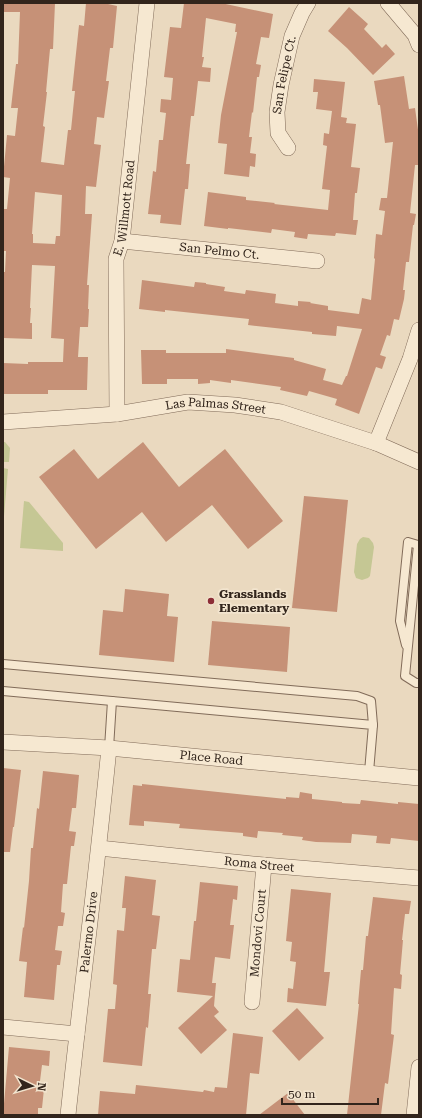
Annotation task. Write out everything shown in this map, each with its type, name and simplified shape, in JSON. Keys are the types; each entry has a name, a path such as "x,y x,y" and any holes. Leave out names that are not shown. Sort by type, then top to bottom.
{"street":[{"name":"E. Willmott Road","path":"117,414 116,259 122,241 147,3"},
{"name":"San Felipe Ct.","path":"288,148 278,134 278,112 281,85 292,36 308,3"},
{"path":"388,3 415,35 419,45"},
{"name":"San Pelmo Ct.","path":"122,241 317,261"},
{"path":"376,443 410,359 419,330"},
{"name":"Las Palmas Street","path":"3,422 117,414 188,402 235,405 281,412 376,443 419,462"},
{"name":"Place Road","path":"3,742 109,748 419,778"},
{"name":"Palermo Drive","path":"68,1115 109,748"},
{"name":"Roma Street","path":"99,848 264,865 419,878"},
{"name":"Mondovi Court","path":"252,1002 264,865"},
{"path":"3,1027 76,1034"},
{"path":"414,1115 419,1067"}],"lane":[{"path":"419,545 408,542 400,621 408,652 405,676 416,683 419,683"},
{"path":"3,664 357,696 371,701 373,725 369,772"},
{"path":"3,690 373,725"},
{"path":"109,748 112,701"}],"green space":[{"path":"3,442 5,442 10,448 9,462 3,462"},
{"path":"3,468 8,469 3,528"},
{"path":"24,501 29,502 63,543 63,551 20,548"},
{"path":"363,537 369,538 374,547 370,576 362,580 356,578 354,572 357,544"}],"building":[{"path":"3,3 55,3 53,49 50,49 43,126 45,127 41,162 64,165 68,130 71,130 75,91 72,91 79,25 84,26 86,3 108,3 117,6 113,48 110,48 106,81 109,81 104,118 97,117 94,144 101,145 96,187 86,186 85,214 92,214 87,285 89,285 89,309 88,327 80,327 78,357 88,357 87,390 48,390 48,394 3,394 3,363 28,364 28,362 63,362 64,339 51,338 55,266 32,265 30,323 32,323 32,339 4,338 3,272 5,272 6,251 3,251 3,209 7,209 10,178 3,177 7,135 15,136 18,108 11,108 16,64 18,64 20,12 3,12","holes":["35,192 62,195 60,236 56,236 55,244 33,243 32,234"]},
{"path":"184,3 221,3 273,14 269,38 261,37 256,64 261,65 259,77 257,77 249,137 252,137 250,153 256,154 255,167 250,166 249,177 224,174 227,144 218,143 221,115 237,32 235,32 236,24 206,18 202,67 211,68 210,82 198,81 194,116 191,116 186,164 190,164 188,189 185,189 181,225 160,223 161,215 148,214 153,171 156,172 159,140 163,140 166,113 160,112 161,99 171,100 173,78 164,77 170,27 181,28"},
{"path":"349,7 368,24 364,29 382,48 386,44 395,54 373,75 328,31"},
{"path":"404,76 409,109 415,108 419,137 419,165 415,165 410,213 416,214 413,225 409,262 406,262 403,290 405,290 404,299 399,320 394,319 390,336 387,335 380,355 386,357 382,369 376,367 359,414 335,405 337,399 309,391 307,396 280,390 281,387 231,380 231,383 210,380 210,383 198,384 198,379 167,379 167,384 142,384 141,350 166,350 166,353 226,353 226,349 294,358 294,360 326,369 323,380 342,385 347,376 362,329 337,326 336,336 312,334 312,332 248,325 249,319 165,310 165,312 139,309 142,280 194,287 195,282 206,283 225,287 224,291 245,294 246,290 276,294 275,303 298,306 298,301 311,302 310,303 328,306 328,310 359,314 362,298 371,300 376,234 382,235 385,211 379,210 381,198 387,198 393,142 385,143 380,105 378,105 374,81"},
{"path":"314,79 345,82 341,117 347,118 346,123 356,124 351,167 360,168 357,193 355,193 353,220 358,220 356,235 336,233 335,236 308,234 307,239 294,237 295,232 272,229 271,233 204,226 208,192 246,197 246,200 328,210 330,190 322,189 327,146 323,145 324,133 329,134 332,111 316,109 318,92 313,92"},
{"path":"143,442 179,487 225,449 283,521 248,549 212,505 166,542 142,512 96,549 39,477 74,449 98,479"},
{"path":"304,496 348,500 337,612 292,608"},
{"path":"125,589 169,594 167,616 178,617 174,662 99,655 103,610 123,612"},
{"path":"212,621 290,627 287,672 208,665"},
{"path":"3,768 21,770 10,852 3,852"},
{"path":"43,771 79,775 76,808 72,808 69,831 76,832 74,846 71,846 67,884 63,884 61,912 65,913 63,926 58,926 55,950 62,951 60,965 57,965 54,1000 24,997 27,962 19,961 29,881 31,848 33,848"},
{"path":"142,784 286,799 286,797 299,798 300,792 312,794 312,799 342,803 360,804 361,800 398,804 398,802 419,804 419,841 391,838 390,844 376,843 377,836 352,834 351,843 316,842 302,840 303,837 282,835 283,833 258,831 257,838 243,836 243,833 179,828 180,824 144,821 144,826 129,825 133,785 142,786"},
{"path":"125,876 156,880 152,915 160,916 156,949 152,949 148,994 151,994 148,1028 146,1027 142,1066 103,1062 108,1009 115,1009 117,985 113,984 117,930 124,931 126,908 122,908"},
{"path":"200,882 238,886 237,900 233,899 230,925 234,925 230,959 215,957 212,983 216,983 214,1006 219,1012 214,1016 227,1030 201,1054 178,1028 213,996 177,992 180,959 190,960"},
{"path":"291,889 331,893 324,972 330,972 326,1006 287,1002 288,988 293,989 296,962 290,961 292,942 286,941"},
{"path":"373,897 411,901 409,914 405,914 402,940 400,974 402,975 401,989 394,988 391,1034 394,1035 388,1084 385,1083 381,1115 347,1115 359,1004 361,970 363,970 366,936 368,936"},
{"path":"297,1008 324,1038 299,1061 272,1031"},
{"path":"233,1033 263,1037 259,1074 250,1073 246,1115 98,1115 100,1091 135,1094 136,1085 203,1092 204,1090 214,1092 215,1087 227,1088"},
{"path":"9,1047 50,1051 49,1066 42,1065 39,1089 44,1089 42,1108 38,1108 38,1115 3,1115"},
{"path":"288,1093 305,1115 259,1115"}],"place":[{"name":"Grasslands Elementary","path":"211,601"}]}
